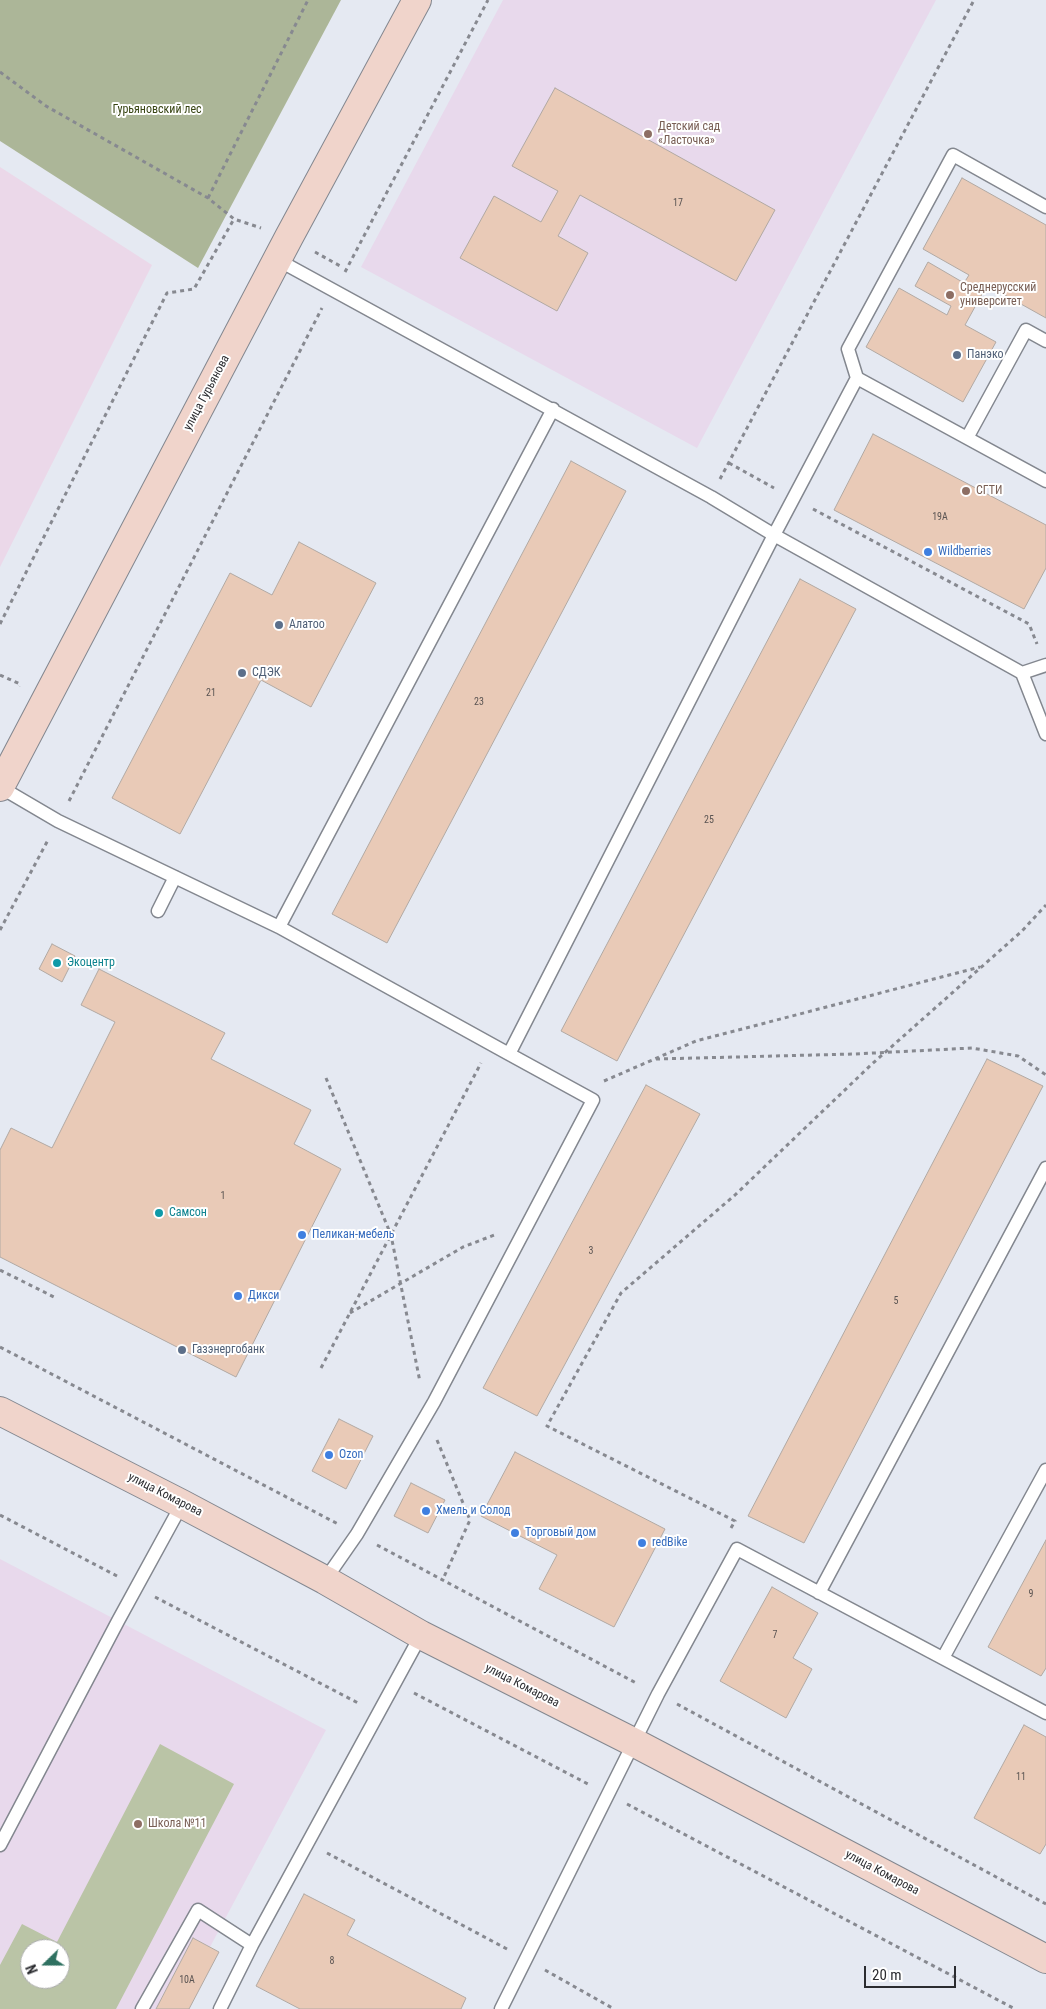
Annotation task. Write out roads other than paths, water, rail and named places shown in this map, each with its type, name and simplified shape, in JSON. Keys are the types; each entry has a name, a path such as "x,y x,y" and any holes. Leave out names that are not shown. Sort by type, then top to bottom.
{"street":[{"name":"улица Гурьянова","path":"0,787 417,0"},
{"name":"улица Комарова","path":"0,1411 325,1580 421,1635 635,1743 1046,1959"}],"lane":[{"path":"1046,207 953,155 848,349 857,378 1046,482"},
{"path":"278,260 553,409 1022,673 1046,734"},
{"path":"967,438 1026,330 1046,341"},
{"path":"509,1054 774,534 857,378"},
{"path":"279,927 553,409"},
{"path":"1022,673 1046,665"},
{"path":"0,787 58,821 279,927 593,1100 426,1416 356,1534 325,1580"},
{"path":"158,911 175,877"},
{"path":"819,1593 1046,1168"},
{"path":"942,1658 1046,1470"},
{"path":"0,1845 182,1504"},
{"path":"501,2009 658,1694 737,1549 1046,1713"},
{"path":"220,2009 252,1944 421,1635"},
{"path":"142,2009 198,1910 252,1944"}],"place":[{"name":"Детский сад «Ласточка»","path":"648,134"},
{"name":"Среднерусский университет","path":"950,295"},
{"name":"Панэко","path":"957,355"},
{"name":"СГТИ","path":"966,491"},
{"name":"Wildberries","path":"928,552"},
{"name":"Алатоо","path":"279,625"},
{"name":"СДЭК","path":"242,673"},
{"name":"Экоцентр","path":"57,963"},
{"name":"Самсон","path":"159,1213"},
{"name":"Пеликан-мебель","path":"302,1235"},
{"name":"Дикси","path":"238,1296"},
{"name":"Газэнергобанк","path":"182,1350"},
{"name":"Ozon","path":"329,1455"},
{"name":"Хмель и Солод","path":"426,1511"},
{"name":"Торговый дом","path":"515,1533"},
{"name":"redBike","path":"642,1543"},
{"name":"Школа №11","path":"138,1824"}],"park label":[{"name":"Гурьяновский лес","path":"157,110"}]}
